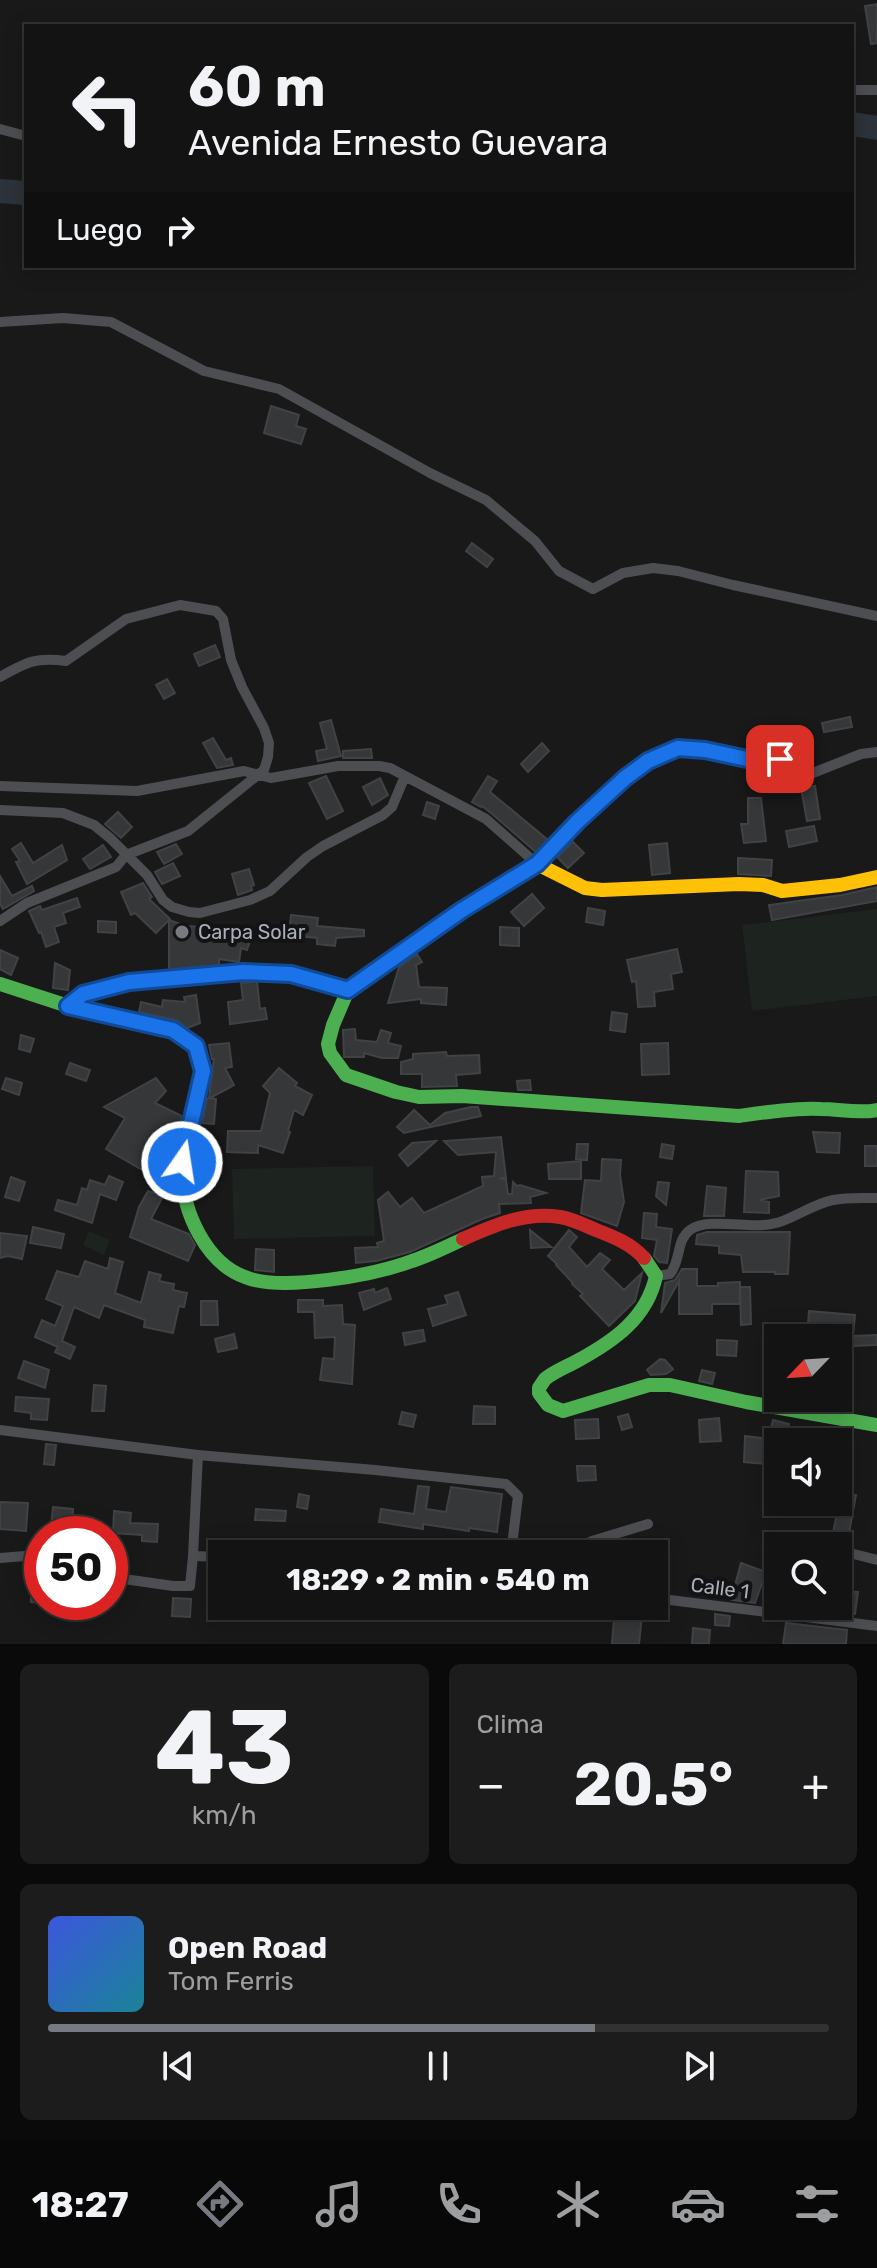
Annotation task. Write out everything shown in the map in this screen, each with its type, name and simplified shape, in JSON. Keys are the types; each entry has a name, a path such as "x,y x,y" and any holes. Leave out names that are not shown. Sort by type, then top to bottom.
{"main road":[{"path":"877,877 840,885 782,891 763,885 739,884 602,890 585,888 537,864 462,910 348,990 328,1044 330,1053 346,1075 419,1097 462,1096 739,1116 784,1109 864,1113 877,1110"},
{"path":"0,984 68,1006 173,1030 196,1046 203,1071 182,1162 182,1181 189,1210 201,1236 212,1254 230,1270 248,1279 264,1282 303,1281 379,1271 414,1261 495,1224 520,1218 559,1216 624,1240 647,1262 656,1276 651,1298 639,1315 596,1350 552,1374 539,1387 543,1403 552,1409 563,1411 649,1385 670,1385 877,1425"}],"street":[{"path":"854,90 877,90"},
{"path":"0,129 24,135"},
{"path":"0,322 63,318 111,322 204,371 279,389 430,473 486,500 535,541 559,571 593,589 623,573 653,568 877,616"},
{"path":"0,677 28,662 44,658 66,661 126,619 180,605 216,611 223,619 236,673 269,743 264,770 188,831 126,855 116,867 27,903 0,921"},
{"path":"0,786 137,791 244,771 271,778 338,766 379,766 390,768 486,819 537,864 625,778 648,761 678,748 705,750 761,762 780,759 795,780 861,754 877,752"},
{"path":"0,810 63,813 78,817 102,831 147,875 163,900 172,907 200,913 250,900 270,891 323,846 383,815 392,807 405,776"},
{"path":"68,1006 83,994 129,982 243,972 291,974 348,990"},
{"path":"656,1276 670,1274 675,1269 686,1232 699,1224 779,1224 834,1199 877,1198"},
{"path":"0,1430 198,1455 506,1484 518,1496 513,1540"},
{"path":"128,1580 190,1586 198,1455"},
{"path":"595,1540 648,1524"},
{"path":"852,1554 877,1560"},
{"path":"0,1558 24,1556"},
{"path":"193,1556 208,1557"},
{"name":"Calle 1","path":"668,1600 877,1626"}],"shaded area":[{"path":"877,909 877,996 752,1011 742,925"},
{"path":"373,1166 375,1236 234,1239 232,1169"},
{"path":"89,1231 110,1240 104,1255 83,1245"}],"building":[{"path":"877,4 877,43 871,44 865,6"},
{"path":"271,406 299,415 296,426 306,429 301,444 264,433"},
{"path":"472,543 493,559 487,567 466,551"},
{"path":"215,645 220,657 199,666 194,654"},
{"path":"167,679 175,693 164,699 156,685"},
{"path":"850,717 852,727 824,732 822,723"},
{"path":"331,720 341,756 318,761 316,751 327,749 320,723"},
{"path":"213,738 226,760 231,758 233,765 217,768 203,743"},
{"path":"542,743 549,751 528,772 521,764"},
{"path":"371,749 372,758 343,758 343,751"},
{"path":"326,776 343,811 327,819 309,783"},
{"path":"488,776 497,781 490,792 548,840 537,853 491,813 472,802"},
{"path":"380,778 388,795 372,805 363,787"},
{"path":"815,786 820,819 807,821 801,788"},
{"path":"748,798 761,798 766,841 744,843 741,824 748,824"},
{"path":"427,802 439,806 435,819 423,815"},
{"path":"118,812 132,827 121,838 105,824"},
{"path":"814,826 817,841 789,847 786,831"},
{"path":"573,842 584,853 568,868 557,857"},
{"path":"21,843 33,863 62,845 67,860 27,884 16,862 20,861 12,849"},
{"path":"667,843 670,873 652,875 649,845"},
{"path":"176,844 182,854 164,864 157,852"},
{"path":"103,845 111,857 90,869 83,859"},
{"path":"738,858 772,860 771,876 738,874"},
{"path":"173,863 180,876 162,884 155,872"},
{"path":"249,869 254,885 251,886 252,890 238,895 232,874"},
{"path":"0,876 12,896 32,886 34,891 3,909 0,904"},
{"path":"143,883 152,897 149,899 170,919 156,933 135,913 131,915 121,892"},
{"path":"877,887 877,901 772,920 769,905"},
{"path":"532,894 544,908 524,926 511,912"},
{"path":"77,898 80,907 63,913 66,923 54,927 59,942 46,947 29,911 40,906 42,910"},
{"path":"588,908 605,911 603,925 586,922"},
{"path":"291,915 318,918 317,926 364,930 364,936 336,938 335,946 317,944 317,938 289,935"},
{"path":"169,920 186,926 222,928 251,938 247,950 241,948 239,962 219,959 219,966 169,970"},
{"path":"98,921 116,922 116,933 98,932"},
{"path":"500,927 519,928 519,946 500,945"},
{"path":"677,949 682,972 671,974 673,989 654,992 655,1006 638,1007 636,981 632,982 627,960"},
{"path":"0,950 18,958 11,975 0,969"},
{"path":"417,954 422,962 416,965 419,987 447,988 446,1005 421,1003 421,999 388,1003 399,967"},
{"path":"55,963 70,970 68,990 53,988"},
{"path":"257,981 260,1009 265,1008 267,1019 230,1024 228,1002 243,1000 241,983"},
{"path":"196,995 200,1023 187,1028 176,1020 139,1012 141,1002 162,1007 163,1000 185,1002 184,997"},
{"path":"612,1012 627,1014 625,1032 610,1030"},
{"path":"355,1029 356,1040 377,1042 381,1030 391,1033 388,1043 401,1046 398,1058 364,1053 364,1057 344,1057 343,1030"},
{"path":"21,1035 34,1039 30,1052 19,1049"},
{"path":"229,1043 232,1067 225,1068 234,1085 210,1098 216,1099 214,1124 202,1123 214,1059 209,1045"},
{"path":"668,1043 669,1074 642,1075 641,1044"},
{"path":"446,1052 447,1056 479,1055 480,1073 456,1075 457,1086 422,1087 422,1074 401,1074 401,1062 413,1059 413,1054"},
{"path":"70,1063 90,1070 86,1081 66,1074"},
{"path":"279,1068 297,1083 295,1086 312,1095 303,1115 294,1110 283,1153 258,1145 258,1153 227,1152 228,1131 261,1131 270,1093 263,1086"},
{"path":"6,1078 22,1083 19,1095 2,1089"},
{"path":"156,1078 166,1091 155,1103 182,1116 169,1151 173,1156 163,1182 106,1149 125,1118 104,1107"},
{"path":"530,1080 531,1090 518,1090 517,1081"},
{"path":"478,1107 481,1116 404,1133 397,1127 414,1110 430,1125 445,1113"},
{"path":"813,1132 840,1133 839,1153 817,1152"},
{"path":"501,1137 506,1178 500,1178 506,1180 508,1194 512,1194 513,1182 517,1186 546,1193 530,1197 531,1203 499,1204 500,1213 410,1252 356,1263 355,1248 378,1247 377,1243 384,1241 378,1200 388,1192 400,1207 412,1198 424,1213 483,1186 482,1177 494,1176 496,1152 458,1155 444,1141"},
{"path":"436,1141 408,1166 399,1155 412,1143"},
{"path":"577,1144 588,1144 587,1160 576,1159"},
{"path":"662,1144 674,1146 672,1159 660,1157"},
{"path":"865,1146 877,1146 877,1166 865,1166"},
{"path":"220,1156 220,1174 199,1183 192,1168"},
{"path":"602,1159 621,1160 624,1202 617,1226 581,1213 585,1180 601,1181"},
{"path":"581,1161 581,1179 549,1179 548,1164"},
{"path":"746,1171 778,1172 779,1196 760,1200 769,1202 769,1213 744,1212"},
{"path":"109,1176 123,1182 116,1200 100,1194 92,1223 55,1210 58,1200 77,1205 82,1188 87,1190 90,1180 105,1185"},
{"path":"11,1177 25,1182 19,1201 5,1197"},
{"path":"658,1182 669,1183 666,1205 656,1196"},
{"path":"707,1186 726,1188 724,1216 704,1216"},
{"path":"148,1191 163,1196 151,1219 189,1234 195,1245 188,1261 130,1237 139,1207"},
{"path":"644,1213 657,1214 656,1227 672,1229 667,1263 659,1262 654,1256 657,1240 642,1238"},
{"path":"33,1227 64,1234 61,1248 30,1243"},
{"path":"530,1230 551,1247 531,1248"},
{"path":"569,1230 577,1237 569,1247 587,1267 600,1253 610,1260 602,1269 624,1290 642,1273 635,1301 609,1326 548,1256"},
{"path":"707,1232 790,1232 788,1274 743,1272 741,1255 719,1253 719,1246 696,1244 697,1235"},
{"path":"0,1233 27,1236 22,1259 0,1258"},
{"path":"256,1249 274,1250 274,1272 255,1270"},
{"path":"110,1258 123,1262 115,1293 141,1303 149,1272 161,1275 159,1281 174,1284 173,1290 187,1293 184,1307 179,1306 173,1333 144,1327 145,1320 104,1305 99,1318 74,1307 62,1341 75,1347 70,1359 55,1352 58,1347 35,1337 42,1320 55,1326 63,1306 46,1299 57,1271 79,1277 85,1261 108,1269"},
{"path":"682,1269 697,1269 697,1286 740,1282 740,1304 712,1304 712,1314 679,1314 679,1281 661,1313 665,1283 675,1280"},
{"path":"740,1287 750,1287 751,1324 741,1325"},
{"path":"387,1288 391,1299 364,1310 359,1293 374,1289 375,1293"},
{"path":"458,1292 466,1315 433,1326 428,1309 448,1304 445,1296"},
{"path":"298,1300 323,1300 323,1306 342,1305 343,1324 355,1325 352,1384 320,1380 323,1358 334,1359 335,1337 315,1338 314,1312 298,1312"},
{"path":"201,1301 217,1301 218,1325 201,1325"},
{"path":"809,1311 855,1315 853,1336 877,1335 877,1345 852,1346 852,1324 808,1324"},
{"path":"423,1330 425,1341 405,1345 403,1333"},
{"path":"234,1334 237,1348 218,1352 215,1339"},
{"path":"717,1340 737,1341 736,1356 717,1355"},
{"path":"660,1359 673,1369 666,1374 651,1375 647,1370"},
{"path":"24,1361 49,1370 45,1388 18,1378"},
{"path":"702,1370 715,1373 712,1384 699,1381"},
{"path":"94,1385 106,1386 104,1411 92,1411"},
{"path":"16,1397 49,1399 47,1420 31,1419 31,1413 15,1411"},
{"path":"474,1406 495,1407 495,1424 473,1424"},
{"path":"402,1412 416,1415 413,1427 399,1424"},
{"path":"628,1414 632,1427 622,1430 618,1417"},
{"path":"719,1418 721,1441 700,1442 699,1420"},
{"path":"598,1419 599,1438 576,1439 575,1420"},
{"path":"773,1420 789,1424 788,1428 771,1428"},
{"path":"745,1436 764,1438 764,1464 744,1462"},
{"path":"46,1444 56,1445 54,1465 44,1464"},
{"path":"577,1466 595,1466 596,1480 578,1481"},
{"path":"418,1486 429,1487 426,1509 446,1512 451,1487 502,1494 497,1532 423,1524 423,1529 379,1522 381,1509 414,1514"},
{"path":"299,1494 309,1496 307,1509 297,1507"},
{"path":"852,1494 856,1495 849,1532 833,1532 836,1516 852,1516"},
{"path":"0,1502 28,1503 24,1531 0,1529"},
{"path":"53,1507 73,1509 73,1516 52,1516"},
{"path":"256,1509 286,1511 285,1521 255,1520"},
{"path":"114,1511 131,1513 130,1523 158,1524 157,1542 142,1541 142,1535 128,1534 128,1516 114,1516"},
{"path":"741,1563 764,1571 755,1603 731,1600"},
{"path":"852,1592 858,1592 855,1614 852,1614"},
{"path":"173,1598 191,1599 190,1617 172,1616"},
{"path":"715,1614 730,1616 729,1626 715,1625"},
{"path":"614,1620 642,1620 639,1644 612,1644"},
{"path":"786,1623 847,1630 846,1644 783,1644"},
{"path":"693,1628 710,1630 709,1644 692,1644"}],"waterway":[{"path":"854,124 877,128"},
{"path":"0,191 24,193"}],"traffic: fast":[{"path":"473,903 348,990 328,1044 330,1053 346,1075 419,1097 462,1096 739,1116 800,1109 877,1110"},
{"path":"0,984 68,1006 173,1030 196,1046 203,1072 184,1147 183,1188 199,1234 208,1248 231,1270 261,1281 328,1280 395,1266 463,1239"},
{"path":"644,1258 656,1276 645,1304 616,1336 545,1379 539,1393 548,1405 563,1411 649,1385 670,1385 877,1425"}],"traffic: slow":[{"path":"473,903 537,864 585,888 602,890 739,884 763,885 782,891 840,885 877,877"}],"traffic: jam":[{"path":"463,1239 522,1218 560,1217 615,1238 644,1258"}],"place":[{"name":"Carpa Solar","path":"182,932"}],"route":[{"path":"182,1162 203,1071 196,1046 173,1030 68,1006 83,994 129,982 243,972 291,974 348,990 462,910 537,864 577,822 648,761 678,748 705,750 761,762 780,759"}]}
